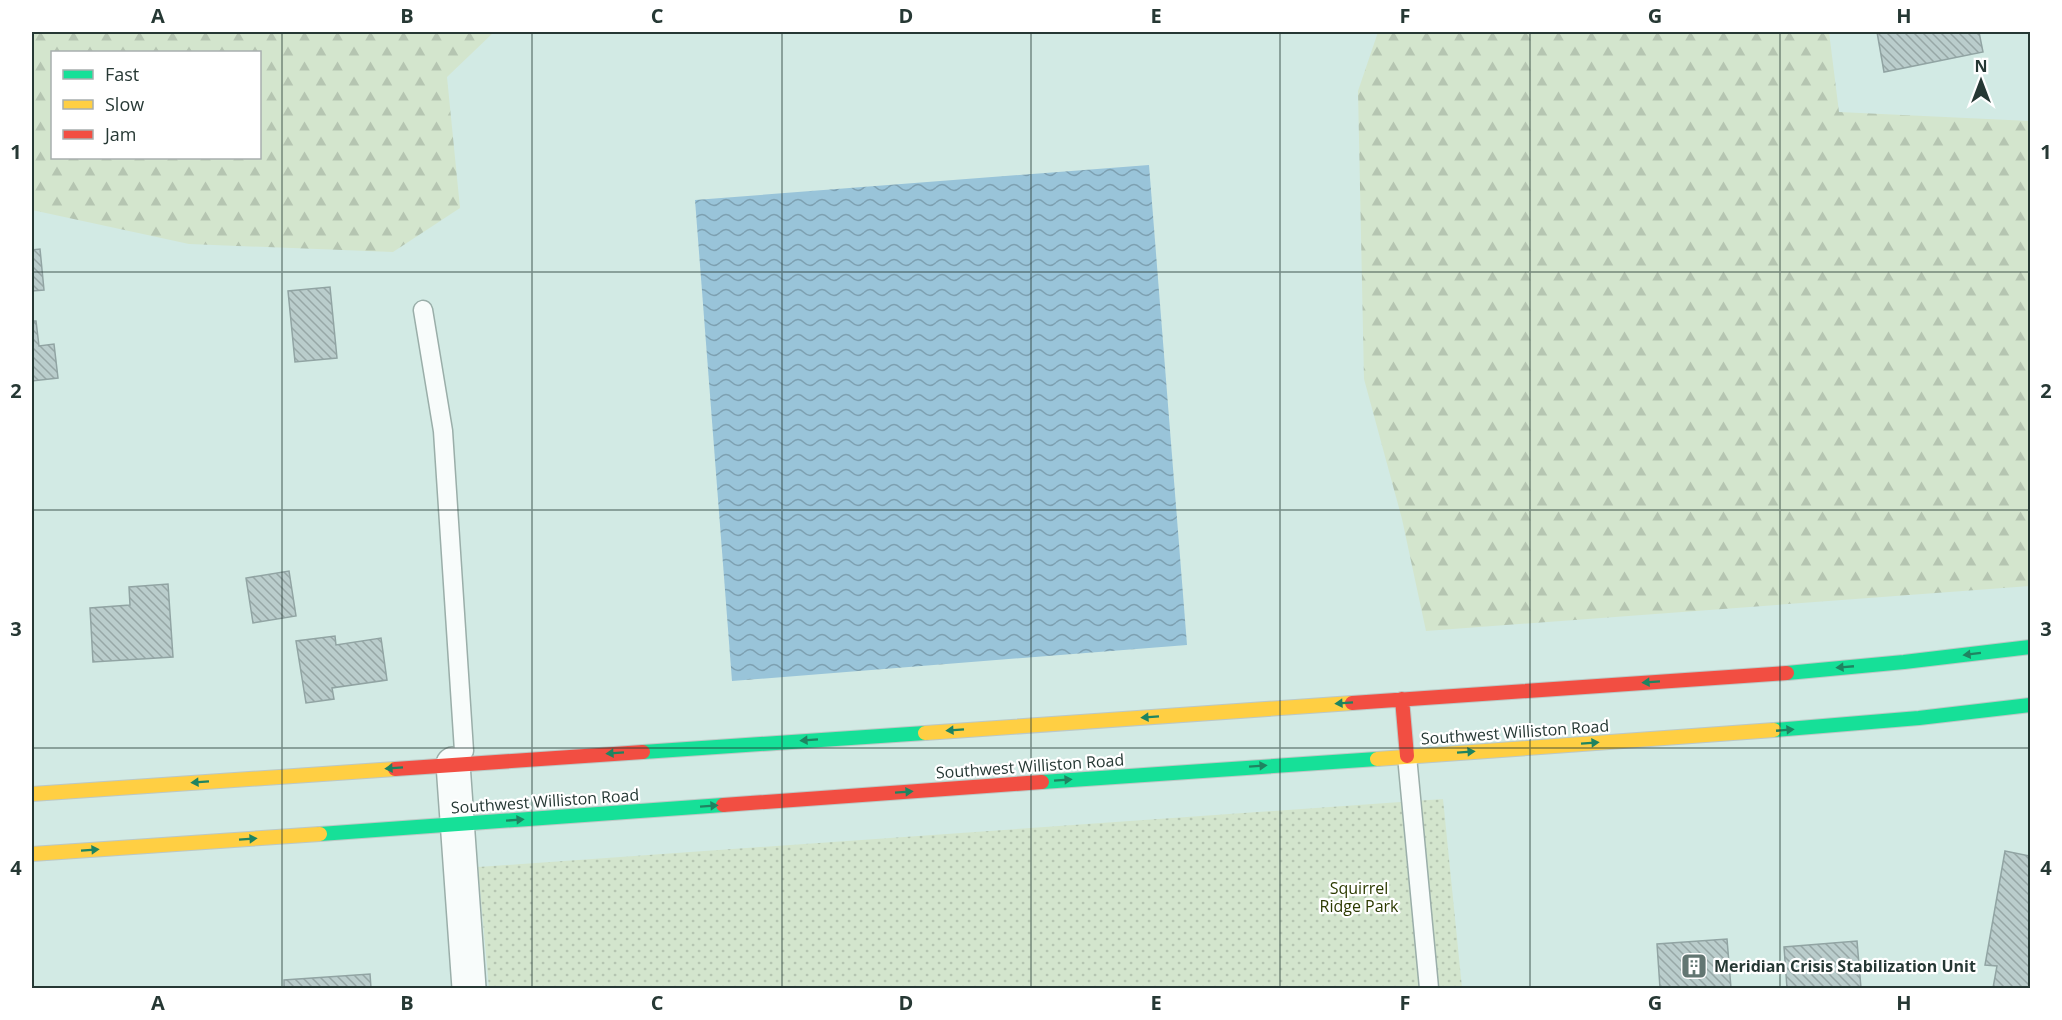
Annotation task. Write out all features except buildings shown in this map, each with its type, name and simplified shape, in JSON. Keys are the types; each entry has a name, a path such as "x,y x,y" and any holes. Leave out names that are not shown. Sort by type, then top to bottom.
{"highway":[{"path":"32,794 1761,675 1904,662 2031,647"},
{"path":"1402,699 1407,756"},
{"name":"Southwest Williston Road","path":"32,854 1778,730 1919,718 2031,705"}],"street":[{"path":"453,764 469,988"}],"lane":[{"path":"423,310 444,431 464,751 453,764"},
{"path":"1407,756 1430,988"}],"green space":[{"path":"32,32 494,32 447,77 460,208 393,252 189,244 32,210"},
{"path":"1378,32 1829,32 1839,112 2030,121 2030,586 1426,631 1402,519 1364,379 1358,91"},
{"name":"Squirrel Ridge Park","path":"1443,799 1462,988 489,988 478,867"}],"water":[{"path":"1149,165 1187,645 732,681 695,200"}],"traffic: fast":[{"path":"1787,673 2030,647"},
{"path":"1774,730 1919,718 2030,705"},
{"path":"643,752 925,733"},
{"path":"1042,782 1377,759"},
{"path":"320,834 723,805"}],"traffic: slow":[{"path":"925,733 1352,703"},
{"path":"1377,759 1774,730"},
{"path":"32,794 395,769"},
{"path":"32,854 320,834"}],"traffic: jam":[{"path":"1352,703 1787,673"},
{"path":"1402,699 1407,756"},
{"path":"395,769 643,752"},
{"path":"723,805 1042,782"}],"place":[{"name":"Meridian Crisis Stabilization Unit","path":"1694,966"}]}
